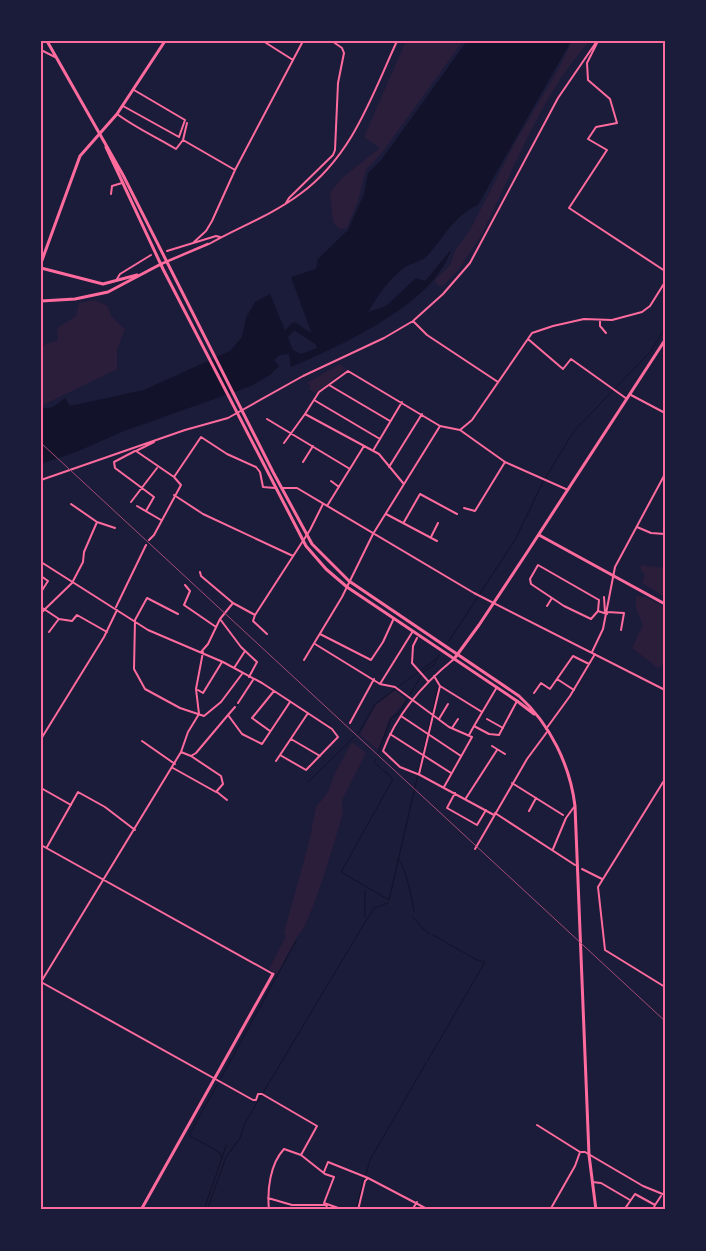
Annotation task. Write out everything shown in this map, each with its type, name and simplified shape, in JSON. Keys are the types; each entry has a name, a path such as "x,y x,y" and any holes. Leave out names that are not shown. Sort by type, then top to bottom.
{"main road":[{"path":"46,41 59,60 100,134 167,261 306,536 326,560 350,581 519,696 547,731 568,771 575,806 589,1155 596,1210"},
{"path":"41,263 80,156 123,106 165,41"},
{"path":"100,134 163,269 303,542 322,565 347,587 497,687 539,720"},
{"path":"41,301 94,296 118,288 161,264"},
{"path":"41,268 95,282 115,282 142,273"},
{"path":"454,658 458,655 569,490 665,340"},
{"path":"539,535 665,604"},
{"path":"141,1210 272,974"}],"street":[{"path":"263,41 293,60"},
{"path":"194,242 206,231 212,221 235,170 303,41"},
{"path":"286,203 333,156 335,150 338,83 344,53 342,48 332,41"},
{"path":"161,264 208,244 286,203 312,184 349,143 361,123 397,41"},
{"path":"598,41 587,63 588,80 610,99 617,122 596,127 588,139 607,150 569,208 665,271"},
{"path":"41,480 156,440 228,418 236,411 242,411 277,393 297,379 384,338 413,320 443,294 470,263 558,98 598,41"},
{"path":"41,50 59,60"},
{"path":"123,106 179,137 185,120 134,90"},
{"path":"117,114 137,129 148,132 176,149 182,140 188,123"},
{"path":"182,140 235,170"},
{"path":"111,194 112,186 122,183"},
{"path":"167,250 216,236 220,237"},
{"path":"115,282 120,274 151,256"},
{"path":"460,430 472,420 534,332 588,318 612,320 646,311 665,282"},
{"path":"413,320 427,335 498,382"},
{"path":"600,320 600,326 606,333"},
{"path":"528,338 563,369 571,359 628,400"},
{"path":"284,443 314,400 329,385 348,371 440,426 460,430 506,462 569,490"},
{"path":"329,385 390,421"},
{"path":"630,395 665,413"},
{"path":"314,400 380,439"},
{"path":"374,450 402,402"},
{"path":"305,414 374,450 403,483"},
{"path":"390,467 422,414"},
{"path":"267,419 350,468"},
{"path":"304,660 347,587 403,483 440,426"},
{"path":"174,477 201,437 226,454 256,467 260,472 263,487 297,488 474,593 665,690"},
{"path":"146,511 154,497 115,468 114,462 122,456 152,444 156,440"},
{"path":"303,462 313,446"},
{"path":"327,506 364,446"},
{"path":"136,451 174,477 181,485 154,535 149,540"},
{"path":"464,508 475,511 506,462"},
{"path":"131,502 157,467"},
{"path":"592,652 602,634 615,567 665,474"},
{"path":"330,481 339,487"},
{"path":"404,522 420,494 457,514"},
{"path":"174,495 203,514 293,556"},
{"path":"71,504 97,522 115,528"},
{"path":"267,634 253,621 255,616 303,542 323,504"},
{"path":"137,506 161,520"},
{"path":"386,514 437,540"},
{"path":"41,613 73,580 83,562 84,552 97,522"},
{"path":"431,537 438,523"},
{"path":"637,527 651,533 665,534"},
{"path":"41,739 107,632 116,608 146,545"},
{"path":"41,562 173,642 223,662 274,691 332,729 338,736 306,770 280,755"},
{"path":"41,570 45,565"},
{"path":"538,565 599,600 598,611 591,619 552,598 529,582 538,565"},
{"path":"200,572 201,576 233,603 255,616"},
{"path":"41,576 48,581 41,592"},
{"path":"185,585 190,591 184,605 216,627"},
{"path":"604,597 606,613"},
{"path":"178,614 147,598 135,620 134,669 145,689 198,715 205,716 221,702 242,673"},
{"path":"547,606 552,598"},
{"path":"233,603 220,619 202,652 196,688 198,715 188,732 173,768 41,982 253,1100 256,1100 258,1094 263,1094 317,1126 301,1155"},
{"path":"41,606 58,619 72,621 77,615 107,632"},
{"path":"598,611 624,613 621,630"},
{"path":"320,634 371,660 383,642 394,618"},
{"path":"49,632 58,619"},
{"path":"220,619 257,662 249,677"},
{"path":"380,684 413,631"},
{"path":"417,638 413,646 412,663 426,680"},
{"path":"315,644 380,684 396,688 452,728 472,737 444,787"},
{"path":"234,668 246,651"},
{"path":"475,849 512,783 574,690 595,654"},
{"path":"534,693 541,683 550,689 573,656 589,664"},
{"path":"454,658 434,676 426,680 390,733 383,751 400,767 419,774 495,814 553,850 564,860 575,865"},
{"path":"198,690 203,693 223,662"},
{"path":"434,676 440,686 482,712"},
{"path":"350,723 374,679"},
{"path":"557,679 574,690"},
{"path":"238,703 254,680"},
{"path":"419,774 440,686"},
{"path":"469,736 497,687"},
{"path":"270,732 252,718 274,691"},
{"path":"474,726 489,734 498,735 517,701"},
{"path":"228,715 242,734 262,744 290,702"},
{"path":"439,719 448,704"},
{"path":"191,756 206,743 235,707"},
{"path":"276,761 308,714"},
{"path":"401,716 461,756"},
{"path":"452,728 458,719"},
{"path":"487,719 503,728"},
{"path":"390,733 451,773"},
{"path":"290,739 320,756"},
{"path":"142,741 175,764"},
{"path":"492,746 504,754"},
{"path":"466,798 497,750"},
{"path":"181,752 191,756 221,776 223,785 216,792"},
{"path":"173,768 227,800"},
{"path":"665,778 598,887 606,950 665,988"},
{"path":"512,783 563,815"},
{"path":"41,788 71,805"},
{"path":"47,848 78,792 105,807 135,830"},
{"path":"455,793 447,808 477,825 486,810"},
{"path":"529,811 536,798"},
{"path":"553,850 566,818 575,806"},
{"path":"41,845 272,974"},
{"path":"582,869 602,880"},
{"path":"537,1125 580,1152 589,1155 643,1186 665,1195"},
{"path":"269,1210 268,1198 277,1156 284,1149 301,1155 334,1177 326,1210"},
{"path":"550,1210 575,1166 580,1152"},
{"path":"324,1172 328,1162 368,1178 417,1202 429,1210"},
{"path":"358,1210 365,1180 368,1178"},
{"path":"592,1182 602,1183 630,1200"},
{"path":"624,1210 635,1194 655,1205"},
{"path":"653,1210 661,1196"},
{"path":"268,1198 292,1205 326,1204 344,1210"},
{"path":"412,1210 417,1202"}],"shaded area":[{"path":"406,41 463,41 384,150 366,170 358,201 347,228 340,229 333,222 330,192 342,178 380,148 364,137"},
{"path":"467,41 571,41 478,205 455,221 426,257 405,267 394,277 380,293 368,312 386,306 416,278 425,281 451,250 441,270 426,288 383,321 311,358 291,367 289,354 280,355 274,360 279,366 270,375 251,386 124,431 76,452 41,464 41,409 53,407 65,398 70,406 144,390 230,351 242,337 246,318 255,302 270,294 293,350 301,354 317,348 291,277 316,269 318,259 348,230 364,194 368,173 382,159"},
{"path":"572,41 590,41 573,61 543,108 482,234 459,269 444,285 438,286 435,280 450,265 456,249 470,230 516,141 558,70"},
{"path":"95,300 108,306 111,316 125,329 117,350 117,369 41,406 41,346 58,340 57,328 76,316 79,303"},
{"path":"340,364 346,369 315,393 309,389 311,386 307,383"},
{"path":"641,565 665,568 665,597 642,583 645,574 641,571"},
{"path":"636,596 645,597 665,607 665,663 658,668 632,648 643,625 636,609"},
{"path":"395,690 406,700 389,720 378,750 360,735 375,706"},
{"path":"352,742 366,753 342,800 343,813 316,899 303,929 277,974 269,969 286,936 284,932 308,846 316,807 328,792 334,775"}],"waterway":[{"path":"281,339 294,326 320,343"},
{"path":"449,641 515,540 543,482 574,431 651,351 665,328"},
{"path":"409,696 424,671 434,665 439,655"},
{"path":"358,734 375,704 436,659"},
{"path":"376,759 374,762 393,779 341,872 389,900 438,687"},
{"path":"378,753 391,718 398,714 407,700"},
{"path":"321,720 331,725"},
{"path":"308,782 354,737"},
{"path":"398,859 406,876 414,912"},
{"path":"207,1210 226,1157 240,1138 245,1123 367,919 365,917 365,891"},
{"path":"368,918 374,908 388,903"},
{"path":"413,917 429,933"},
{"path":"428,1060 485,962 477,960 433,935"},
{"path":"221,1078 296,941"},
{"path":"366,1174 370,1160 426,1063"},
{"path":"217,1085 190,1136 219,1152 222,1158"},
{"path":"204,1210 226,1146"},
{"path":"356,1210 364,1178"}],"railway":[{"path":"41,443 665,1021"}]}
